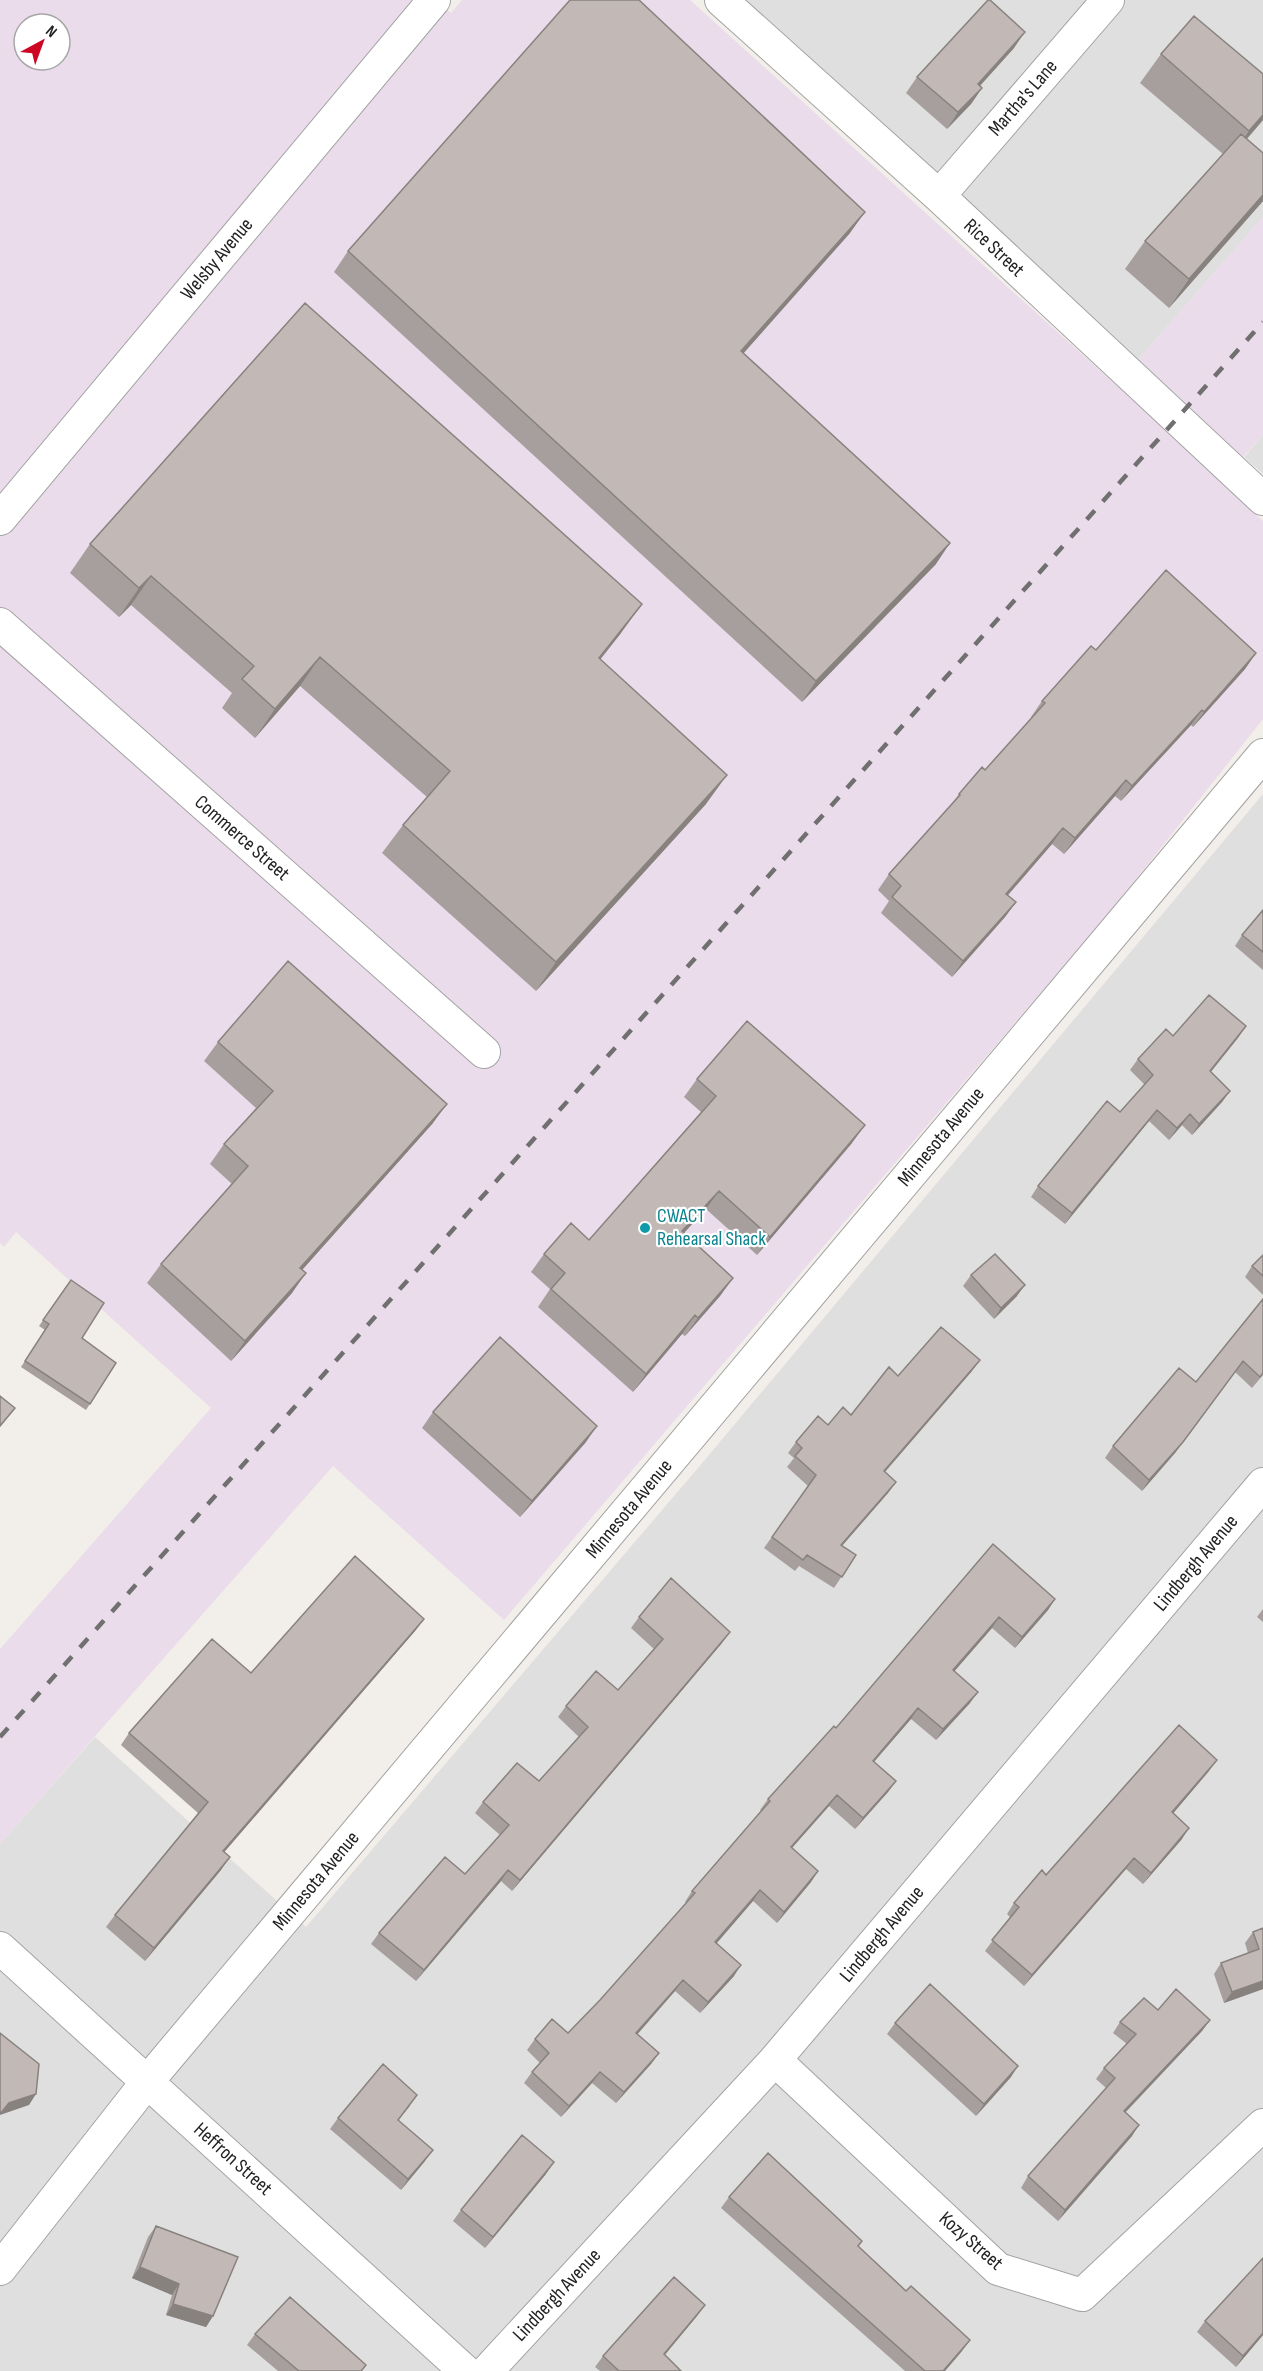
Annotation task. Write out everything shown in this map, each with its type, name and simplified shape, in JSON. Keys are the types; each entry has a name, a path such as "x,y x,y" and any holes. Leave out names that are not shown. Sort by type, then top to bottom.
{"street":[{"name":"Welsby Avenue","path":"0,519 434,0"},
{"name":"Rice Street","path":"721,0 939,196 1263,499"},
{"name":"Martha's Lane","path":"939,196 1108,0"},
{"name":"Commerce Street","path":"0,624 484,1052"},
{"name":"Minnesota Avenue","path":"0,2269 147,2082 1263,754"},
{"name":"Lindbergh Avenue","path":"487,2371 774,2060 1263,1484"},
{"name":"Heffron Street","path":"0,1948 465,2371"},
{"name":"Kozy Street","path":"774,2060 998,2269 1082,2295 1263,2125"}],"shaded area":[{"path":"0,0 436,0 451,13 462,0 690,0 1116,385 1263,217 1263,435 1231,470 1194,437 1184,448 1263,521 1263,719 1114,907 504,1620 333,1466 0,1844 0,1649 211,1408 16,1232 4,1247 0,1243"},
{"path":"743,0 1263,0 1263,217 1137,361"},
{"path":"1263,435 1263,474 1244,457"},
{"path":"1263,794 1263,2371 0,2371 0,1844 95,1737 306,1927 698,1468"}],"building":[{"path":"570,0 639,0 865,212 741,351 950,543 816,681 348,251"},
{"path":"988,0 1025,32 978,84 982,88 958,112 917,77"},
{"path":"1194,16 1263,74 1263,115 1249,131 1161,54"},
{"path":"1241,134 1263,153 1263,195 1189,279 1145,241"},
{"path":"305,303 642,604 599,658 727,775 556,962 403,825 450,771 320,657 275,709 242,679 254,666 151,576 139,588 90,544"},
{"path":"1166,570 1256,653 1204,712 1202,710 1132,786 1126,780 1075,838 1063,828 1006,894 1016,902 963,961 892,897 901,886 889,874 982,767 985,770 1045,703 1042,701 1091,646 1096,650"},
{"path":"1263,910 1263,952 1242,935"},
{"path":"288,961 447,1104 300,1268 306,1273 245,1341 161,1264 248,1166 224,1144 273,1091 218,1042"},
{"path":"1209,995 1246,1026 1210,1071 1230,1091 1199,1124 1190,1114 1177,1128 1157,1110 1072,1213 1038,1186 1107,1101 1120,1112 1153,1075 1138,1059 1166,1029 1173,1036"},
{"path":"747,1021 865,1125 770,1237 719,1191 682,1231 733,1278 698,1318 695,1315 646,1374 551,1289 565,1273 544,1254 571,1223 589,1240 716,1096 697,1079"},
{"path":"995,1254 1025,1285 1001,1308 971,1275"},
{"path":"1263,1255 1263,1276 1252,1266"},
{"path":"71,1280 104,1303 82,1338 116,1363 90,1404 25,1361 49,1324 43,1320"},
{"path":"1263,1299 1263,1373 1260,1377 1243,1361 1183,1442 1149,1480 1113,1446 1179,1368 1196,1382"},
{"path":"941,1327 980,1360 884,1471 896,1482 841,1545 856,1555 842,1577 807,1555 803,1560 772,1537 816,1475 795,1456 802,1448 796,1442 818,1416 828,1425 843,1407 851,1415 889,1367 898,1376"},
{"path":"500,1337 597,1426 532,1501 433,1412"},
{"path":"0,1396 15,1408 0,1426"},
{"path":"993,1544 1055,1599 1022,1637 999,1617 953,1670 978,1692 943,1729 918,1708 873,1761 896,1781 863,1818 837,1795 791,1847 818,1871 784,1912 760,1890 715,1942 741,1965 708,2002 683,1980 636,2033 659,2053 624,2092 600,2072 569,2106 532,2072 549,2053 535,2039 552,2019 568,2033 600,2000 695,1893 692,1891 770,1801 768,1799 834,1726 836,1728"},
{"path":"355,1556 424,1619 223,1851 230,1857 154,1948 115,1915 208,1802 129,1733 212,1639 251,1673"},
{"path":"671,1578 730,1632 520,1880 508,1870 424,1970 379,1933 445,1857 465,1874 509,1825 483,1802 517,1763 539,1781 588,1727 566,1706 596,1671 618,1690 663,1639 639,1617"},
{"path":"1179,1725 1217,1760 1172,1812 1189,1828 1151,1873 1134,1858 1032,1975 992,1940 1019,1907 1014,1903 1042,1870 1046,1875"},
{"path":"1263,1928 1263,1981 1232,1992 1221,1963 1259,1949 1253,1932"},
{"path":"930,1984 1018,2066 984,2104 895,2023"},
{"path":"1176,1989 1210,2020 1124,2111 1139,2125 1065,2210 1028,2176 1115,2078 1104,2068 1136,2034 1120,2022 1144,1998 1158,2010"},
{"path":"0,2033 39,2064 36,2094 9,2103 0,2114"},
{"path":"383,2064 417,2095 398,2120 433,2150 408,2179 338,2118"},
{"path":"522,2135 554,2162 493,2237 461,2210"},
{"path":"768,2153 862,2241 858,2246 906,2291 911,2286 970,2340 943,2371 925,2371 729,2197"},
{"path":"156,2226 238,2257 213,2316 173,2304 179,2284 140,2267"},
{"path":"1263,2258 1263,2333 1243,2356 1205,2321"},
{"path":"674,2277 705,2305 664,2354 681,2371 619,2371 603,2356"},
{"path":"290,2297 366,2365 361,2371 299,2371 255,2334"}],"railway":[{"path":"0,1737 1263,322"}],"place":[{"name":"CWACT Rehearsal Shack","path":"645,1228"}]}
